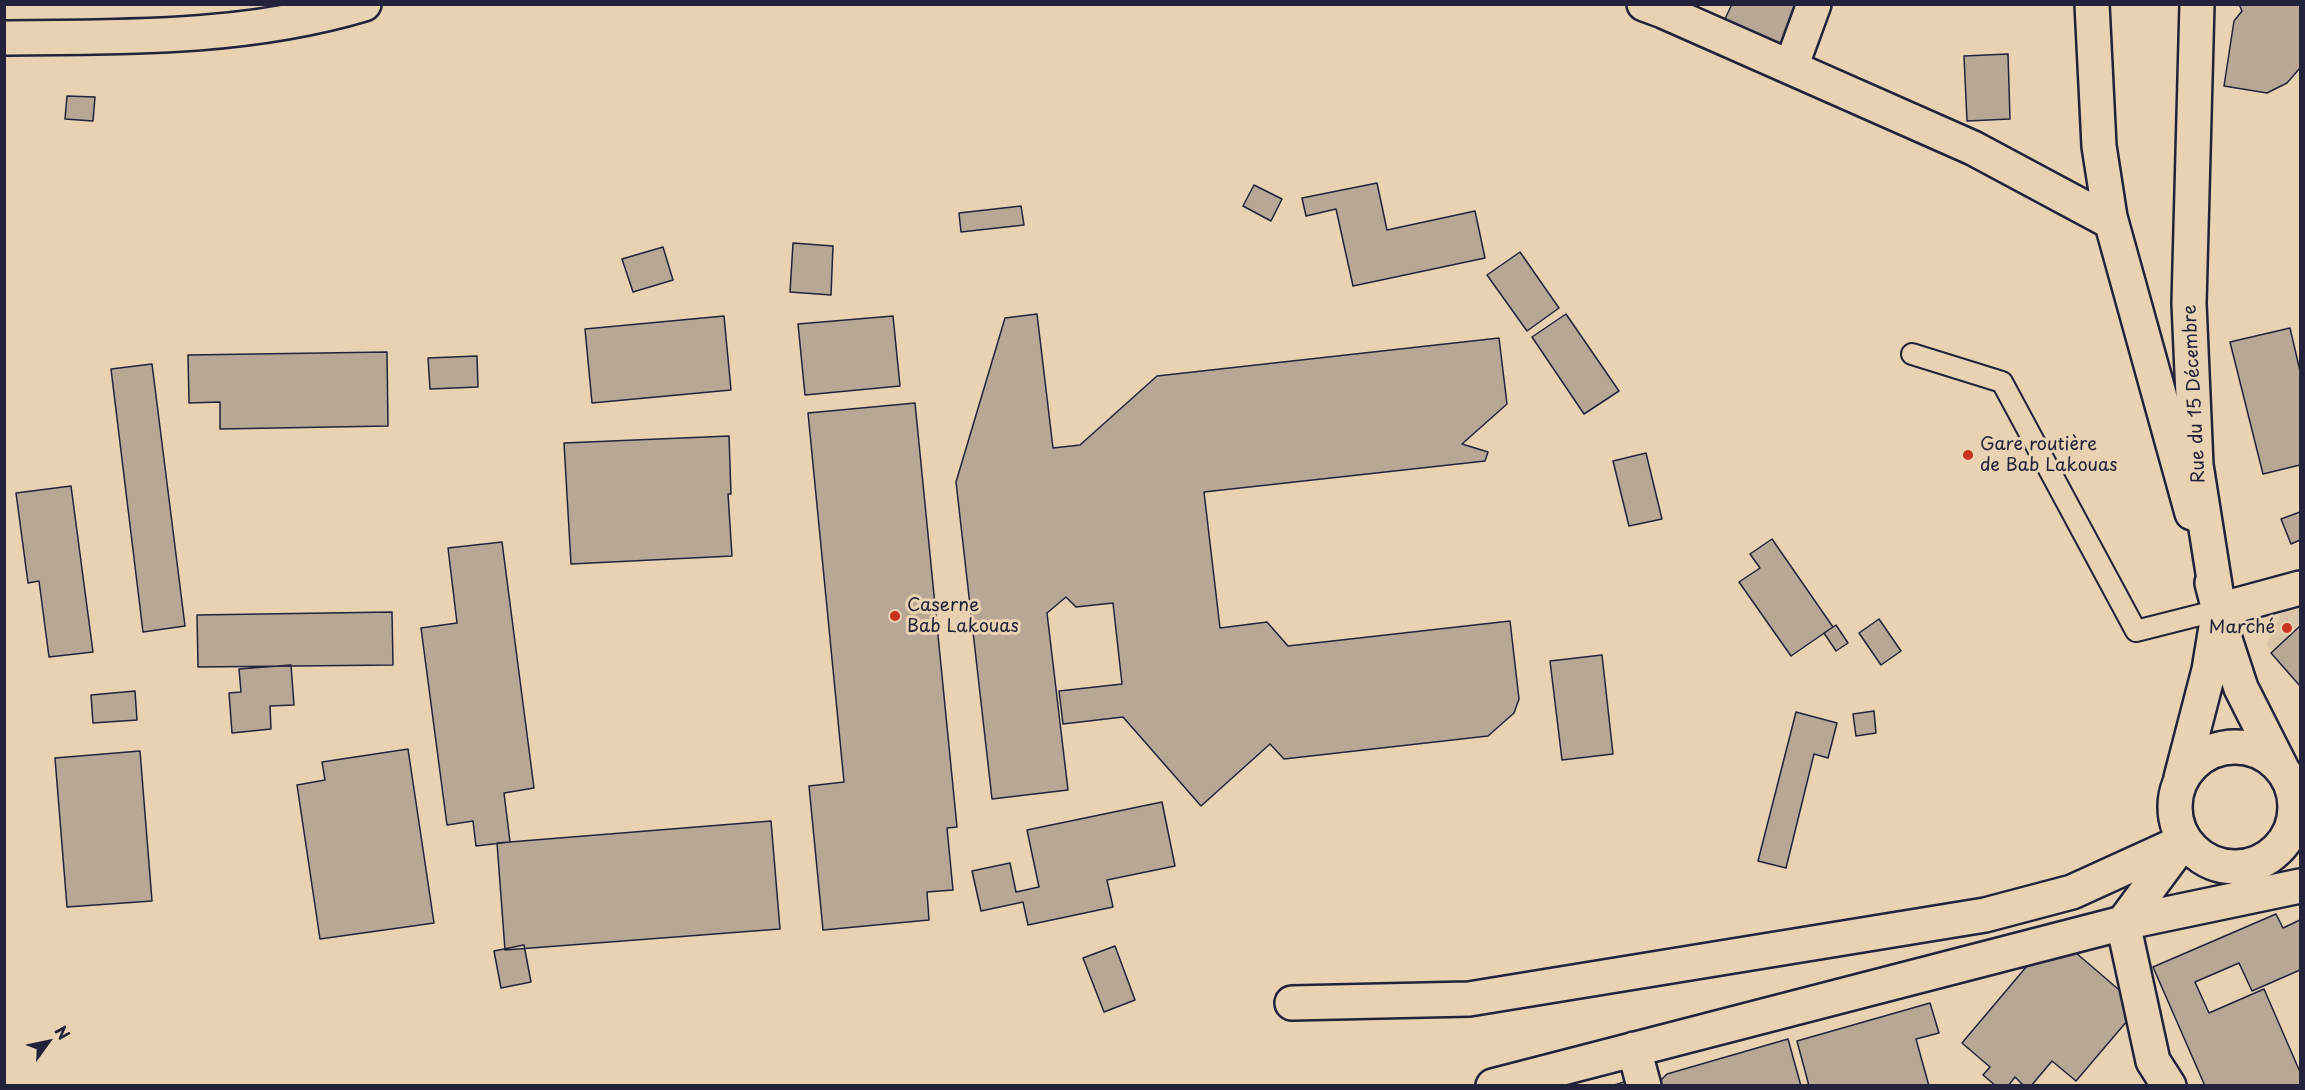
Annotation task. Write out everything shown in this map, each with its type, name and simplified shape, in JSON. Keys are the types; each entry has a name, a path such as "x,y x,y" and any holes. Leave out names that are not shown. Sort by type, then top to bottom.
{"street":[{"path":"4,38 136,38 242,30 321,17 364,4"},
{"path":"1644,4 1663,10 1972,148 2111,222"},
{"path":"1791,67 1814,4"},
{"path":"2092,4 2099,146 2111,222 2219,610 2209,670 2176,794 2174,810 2184,841 2198,855 2215,864 2234,868 2254,865 2271,856 2284,842 2293,825 2298,809 2292,786 2282,769 2267,756 2248,748 2229,747 2209,752 2193,764 2181,779"},
{"name":"Rue du 15 Décembre","path":"2197,4 2189,303 2196,465 2222,630 2241,688 2282,769"},
{"path":"2219,610 2301,588"},
{"path":"2154,1077 2123,923 2184,841"},
{"path":"1292,1003 1469,999 1985,915 2072,892 2184,841"},
{"path":"1512,1083 1634,1049 2123,923 2301,886"},
{"path":"1634,1049 1644,1086"}],"lane":[{"path":"1912,354 2002,382 2136,631 2219,610"}],"shaded area":[{"name":"Marché","path":"2300,606 2300,673 2266,645 2282,611"}],"building":[{"path":"1732,4 1813,4 1781,70 1716,38"},
{"path":"2239,4 2300,4 2300,68 2287,83 2267,93 2224,86 2234,21 2242,11"},
{"path":"2008,54 2010,119 1967,121 1964,56"},
{"path":"67,96 95,97 93,121 65,119"},
{"path":"1377,183 1387,230 1475,211 1485,258 1353,286 1336,209 1306,216 1302,198"},
{"path":"1254,185 1282,199 1271,221 1243,206"},
{"path":"1021,206 1024,225 961,232 959,213"},
{"path":"793,243 833,246 831,295 790,292"},
{"path":"663,247 673,280 633,292 622,259"},
{"path":"1520,252 1559,308 1527,331 1487,275"},
{"path":"1037,314 1053,448 1080,445 1157,376 1499,338 1507,404 1462,444 1488,452 1485,461 1204,492 1220,628 1267,622 1288,646 1510,621 1519,699 1514,713 1488,736 1284,759 1270,744 1201,806 1123,717 1063,724 1059,691 1122,684 1113,603 1076,607 1066,597 1047,613 1068,790 992,799 956,482 1005,318"},
{"path":"1566,314 1619,391 1584,414 1532,337"},
{"path":"724,316 731,390 592,403 585,329"},
{"path":"893,316 900,386 805,395 798,324"},
{"path":"2290,328 2300,371 2300,465 2263,474 2230,342"},
{"path":"387,352 388,426 220,429 220,402 189,403 188,355"},
{"path":"477,356 478,387 430,389 428,358"},
{"path":"152,364 185,626 143,632 111,369"},
{"path":"915,403 957,827 947,828 953,890 927,892 929,920 823,930 809,786 844,782 808,413"},
{"path":"729,436 731,494 728,494 732,556 571,564 564,443"},
{"path":"1646,453 1662,519 1629,526 1613,461"},
{"path":"71,486 93,652 49,657 39,581 28,583 16,493"},
{"path":"2300,512 2300,540 2291,544 2281,519"},
{"path":"1772,539 1833,627 1791,656 1739,582 1760,568 1750,554"},
{"path":"502,542 534,788 504,793 510,842 476,846 473,821 447,825 421,628 457,623 448,548"},
{"path":"392,612 393,665 198,667 197,615"},
{"path":"1879,619 1901,651 1881,665 1859,633"},
{"path":"1836,625 1848,643 1836,651 1824,633"},
{"path":"2300,626 2300,686 2271,653"},
{"path":"1602,655 1613,754 1562,760 1550,661"},
{"path":"291,665 294,705 270,706 271,729 232,733 229,693 241,692 239,669"},
{"path":"135,691 137,720 93,723 91,695"},
{"path":"1874,711 1876,733 1856,736 1853,714"},
{"path":"1796,712 1837,723 1828,758 1814,754 1786,868 1758,861"},
{"path":"408,749 434,923 320,939 297,785 325,780 322,762"},
{"path":"140,751 152,901 67,907 55,758"},
{"path":"1162,802 1175,866 1107,880 1113,907 1028,925 1023,902 981,911 972,871 1010,863 1016,892 1039,887 1027,830"},
{"path":"771,821 780,929 505,950 497,843"},
{"path":"2276,914 2283,928 2300,920 2300,970 2252,991 2239,963 2195,982 2209,1013 2264,989 2300,1072 2300,1086 2205,1086 2153,967"},
{"path":"2054,934 2139,1007 2076,1081 2052,1061 2031,1086 2024,1086 2015,1077 2008,1086 1996,1086 1983,1075 1990,1067 1962,1043"},
{"path":"524,945 531,982 501,988 494,951"},
{"path":"1115,946 1135,1000 1104,1012 1083,958"},
{"path":"1930,1003 1939,1033 1916,1039 1929,1086 1809,1086 1797,1041"},
{"path":"1788,1039 1801,1086 1655,1086 1667,1074"},
{"path":"1640,1077 1648,1086 1611,1086"}],"place":[{"name":"Gare routière de Bab Lakouas","path":"1968,455"},
{"name":"Caserne Bab Lakouas","path":"895,616"},
{"name":"Marché","path":"2287,628"}]}
